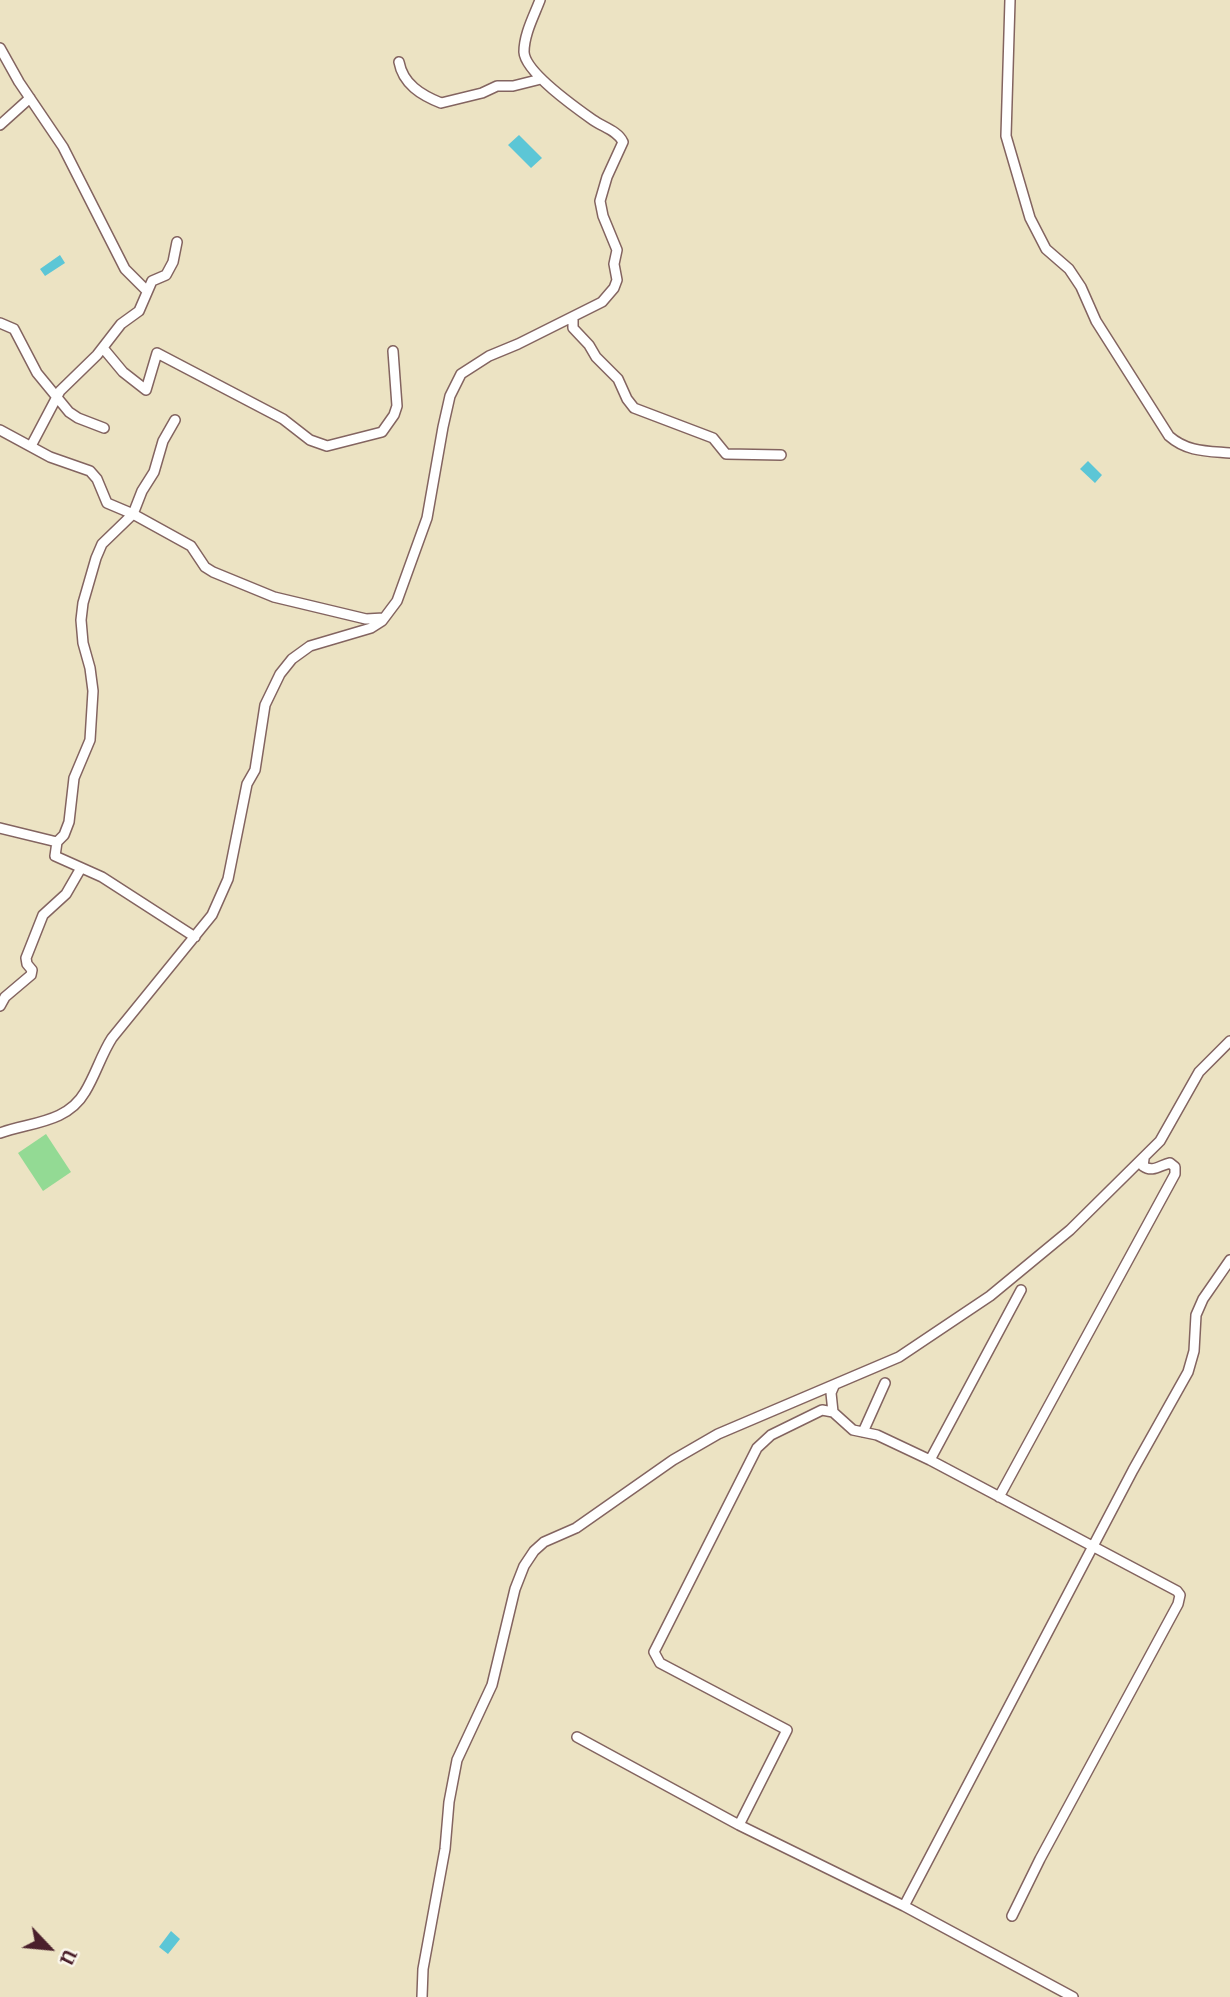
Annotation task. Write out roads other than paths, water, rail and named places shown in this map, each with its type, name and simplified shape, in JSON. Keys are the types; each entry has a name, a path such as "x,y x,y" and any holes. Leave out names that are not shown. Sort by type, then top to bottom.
{"street":[{"path":"0,1133 57,1116 77,1103 87,1089 99,1059 112,1038 212,915 228,879 247,785 255,770 265,705 275,682 288,663 303,650 322,641 366,631 384,618 397,601 427,518 450,396 461,374 489,356 602,302 614,288 617,280 614,264 617,250 600,201 607,177 623,142 621,137 593,120 541,79 527,62 524,54 528,33 540,0"},
{"path":"1010,0 1006,136 1035,230 1046,249 1069,269 1081,287 1096,321 1169,436 1194,450 1230,453"},
{"path":"0,48 62,146 125,269 146,290"},
{"path":"399,62 406,82 441,103 482,93 497,86 513,86 541,79"},
{"path":"0,125 30,98"},
{"path":"31,446 65,384 103,348 121,324 138,311 152,281 166,275 173,262 177,242"},
{"path":"573,317 573,328 618,379 634,408 713,438 726,454 781,455"},
{"path":"0,323 14,329 30,361 56,397 78,418 104,428"},
{"path":"103,348 123,372 146,390 157,353 283,419 310,440 327,446 382,432 394,415 397,406 393,351"},
{"path":"175,420 163,441 152,477 142,491 133,514 100,548 83,603 82,635 93,691 90,740 74,778 69,822 64,835 57,842 55,856 102,877 195,937"},
{"path":"0,430 50,457 90,471 97,479 107,503 191,546 205,566 223,576 274,597 366,619 384,618"},
{"path":"0,828 57,842"},
{"path":"0,1006 5,996 31,975 32,970 26,958 43,915 66,894 81,869"},
{"path":"422,1997 423,1969 455,1770 495,1675 515,1589 528,1559 544,1542 576,1528 673,1460 718,1434 899,1357 990,1296 1070,1230 1144,1158 1167,1132 1207,1062 1230,1041"},
{"path":"999,1497 1175,1174 1175,1167 1170,1163 1154,1169 1146,1168 1143,1166 1144,1158"},
{"path":"904,1906 1188,1372 1194,1351 1196,1315 1203,1298 1230,1260"},
{"path":"929,1460 1021,1290"},
{"path":"863,1432 885,1383"},
{"path":"833,1412 831,1393 834,1386"},
{"path":"739,1825 787,1730 660,1663 654,1652 757,1448 766,1438 822,1410 833,1412 847,1427 877,1435 929,1460 1177,1591 1180,1599 1012,1916"},
{"path":"577,1737 739,1825 904,1906 1073,1997"}],"water":[{"path":"519,135 542,158 531,168 508,145"},
{"path":"60,255 65,263 45,276 40,269"},
{"path":"1088,461 1102,475 1095,483 1080,469"},
{"path":"171,1931 180,1939 168,1954 159,1947"}]}
